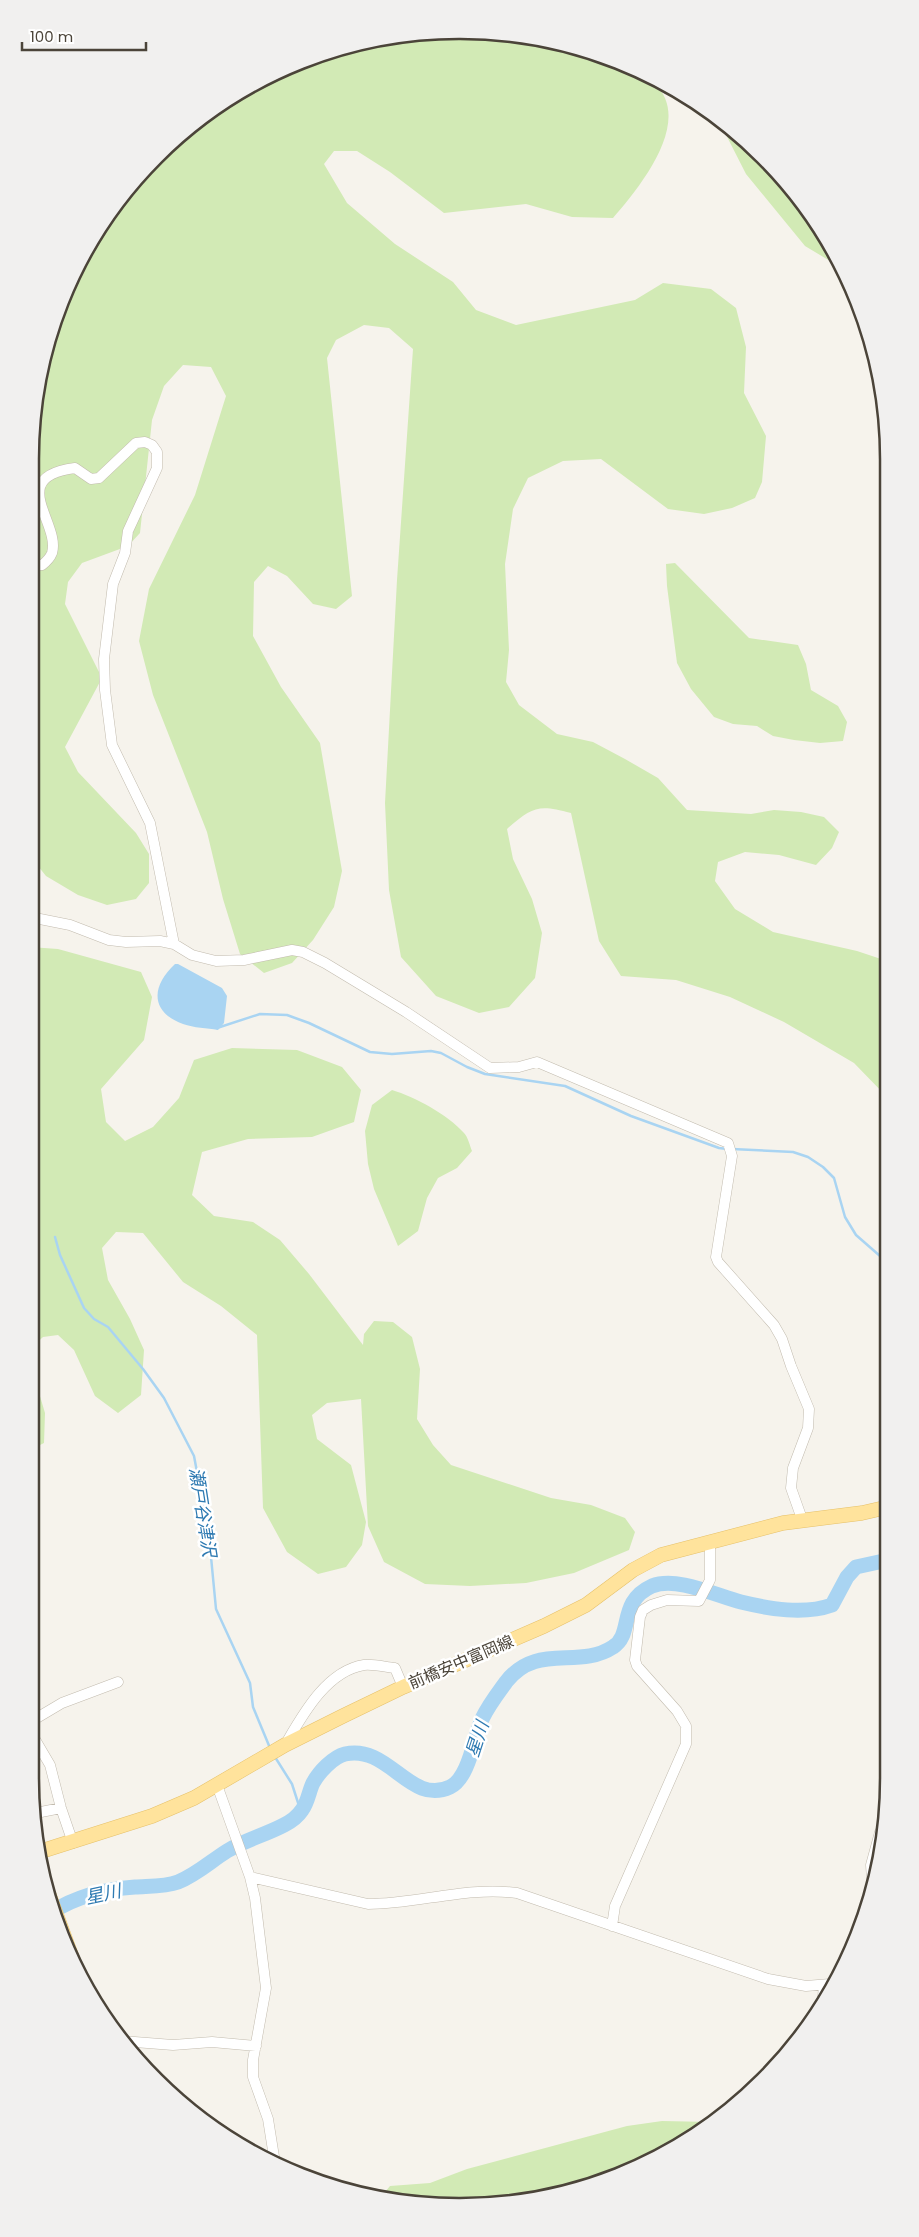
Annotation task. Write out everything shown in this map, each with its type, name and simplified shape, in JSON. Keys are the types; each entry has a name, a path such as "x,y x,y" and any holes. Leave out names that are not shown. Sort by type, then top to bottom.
{"main road":[{"name":"前橋安中富岡線","path":"45,1851 174,1808 218,1785 285,1745 403,1688 544,1626 586,1605 633,1570 661,1555 802,1519 862,1513 880,1509"}],"street":[{"path":"39,565 42,565 52,553 52,543 40,491 44,479 52,473 75,468 91,479 99,478 136,443 145,442 152,445 158,452 157,468 128,531 125,553 113,584 104,659 105,690 112,745 150,824 174,944"},
{"path":"39,919 70,925 109,940 126,942 160,940 174,944 192,955 216,961 244,960 292,950 303,952 325,963 406,1012 490,1068 518,1067 537,1062 728,1143 732,1156 716,1257 718,1262 774,1325 782,1339 809,1409 808,1428 793,1468 792,1488 802,1519"},
{"path":"612,1926 615,1906 686,1744 686,1726 677,1711 637,1666 635,1660 640,1617 643,1610 650,1605 667,1600 699,1601 710,1580 710,1542"},
{"path":"285,1745 312,1701 326,1687 355,1667 367,1665 395,1668 403,1688"},
{"path":"39,1717 62,1704 118,1682"},
{"path":"39,1746 50,1765 61,1808 73,1843"},
{"path":"218,1785 250,1877 266,1983 253,2060 254,2077 268,2119 274,2155"},
{"path":"41,1812 61,1808"},
{"path":"250,1877 368,1904 387,1904 478,1891 503,1891 517,1894 768,1979 806,1986 826,1984"},
{"path":"132,2042 173,2044 212,2042 256,2046"}],"green space":[{"path":"460,39 514,42 568,53 595,61 658,89 665,98 669,115 666,134 659,153 648,172 613,218 572,217 526,204 444,213 390,172 357,151 334,151 324,164 347,203 395,244 453,282 476,310 516,325 635,300 663,283 711,289 736,308 746,347 744,393 766,436 762,482 755,498 732,508 704,514 668,509 601,459 563,461 528,478 513,509 505,564 509,650 506,682 519,705 557,734 593,742 658,778 687,810 751,814 774,810 801,812 824,817 839,832 832,848 816,865 779,855 745,852 718,862 715,881 735,909 773,932 857,951 880,959 880,1090 854,1063 784,1022 730,997 676,980 621,976 599,941 571,813 543,808 536,809 523,816 507,829 513,859 532,899 542,933 535,978 509,1007 479,1013 436,996 401,957 389,890 385,803 397,580 413,349 389,328 364,325 336,340 327,358 352,596 336,609 313,604 287,576 268,566 254,582 253,636 281,687 320,743 342,871 334,907 313,940 292,963 264,973 240,954 223,899 207,832 153,695 139,641 149,589 195,495 226,396 211,367 183,365 164,386 152,420 140,533 128,546 82,563 68,582 65,604 102,678 65,747 78,772 136,833 149,854 149,883 136,899 107,905 78,895 46,876 39,867 39,460 42,405 53,351 71,298 95,249 126,203 143,182 182,143 203,126 249,95 273,82 324,61 377,47 432,40"},
{"path":"725,134 776,182 809,226 831,261 805,246 746,174"},
{"path":"675,563 749,638 798,645 806,664 811,690 838,706 847,722 843,741 820,743 794,740 773,736 757,726 733,724 714,717 691,689 677,663 666,564"},
{"path":"39,948 58,949 141,972 152,997 144,1040 101,1089 106,1122 125,1141 153,1127 179,1098 194,1060 232,1048 297,1050 342,1067 361,1090 354,1122 312,1137 248,1139 202,1152 192,1195 214,1216 253,1222 280,1240 309,1274 363,1345 364,1334 374,1321 393,1322 412,1337 420,1369 417,1419 433,1445 451,1465 551,1498 591,1505 625,1518 635,1532 629,1550 574,1573 526,1583 470,1586 425,1584 384,1562 368,1526 361,1399 327,1403 312,1415 317,1439 351,1465 366,1522 362,1545 346,1567 318,1574 287,1552 263,1508 257,1335 221,1306 183,1282 143,1233 116,1232 102,1248 108,1280 130,1319 144,1350 141,1395 118,1413 95,1396 74,1350 58,1335 43,1337 39,1341"},
{"path":"392,1090 411,1097 449,1119 468,1139 472,1151 457,1168 438,1178 427,1198 418,1231 398,1246 374,1189 368,1164 365,1131 372,1105"},
{"path":"39,1393 45,1413 44,1443 39,1446"},
{"path":"662,2121 701,2122 670,2142 621,2166 595,2176 542,2190 514,2195 460,2198 405,2195 385,2192 390,2186 430,2183 467,2169 627,2126"}],"water":[{"path":"175,964 222,988 227,996 224,1023 218,1030 183,1024 164,1013 158,998 158,989 167,972"}],"waterway":[{"path":"217,1028 260,1014 287,1015 309,1023 370,1052 392,1054 431,1051 441,1053 485,1074 565,1086 631,1116 719,1148 727,1149"},
{"path":"732,1149 793,1152 808,1157 823,1167 834,1178 845,1217 856,1235 880,1256"},
{"name":"瀬戸谷津沢","path":"55,1237 60,1255 84,1308 94,1319 108,1327 143,1369 164,1398 194,1456 209,1536 216,1609 250,1683 253,1707 270,1748"},
{"name":"星川","path":"59,1908 103,1892 124,1888 168,1885 185,1879 234,1847 277,1829 294,1819 304,1807 313,1783 319,1774 327,1765 345,1754 361,1753 374,1758 423,1788 436,1791 450,1787 457,1782 466,1767 487,1709 506,1682 518,1670 544,1659 586,1657 613,1647 623,1634 634,1600 652,1586 673,1583 764,1607 810,1610 832,1605 847,1577 856,1567 880,1562"},
{"name":"瀬戸谷津沢","path":"275,1757 292,1784 301,1812"}]}
